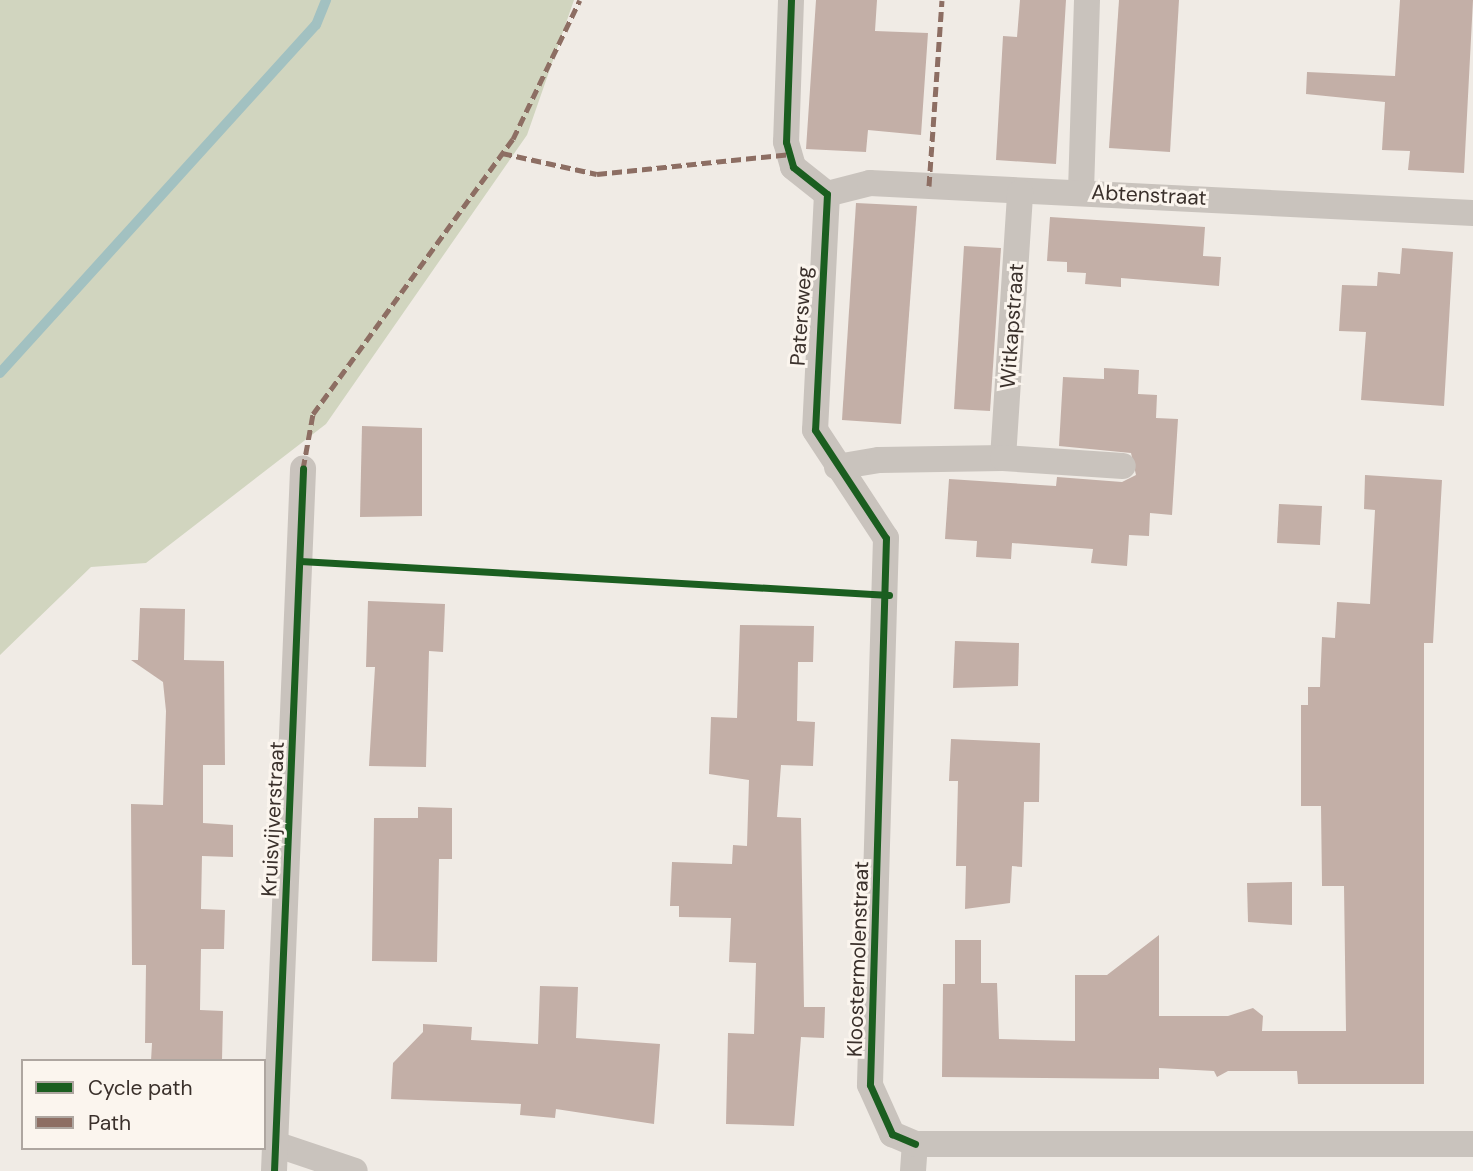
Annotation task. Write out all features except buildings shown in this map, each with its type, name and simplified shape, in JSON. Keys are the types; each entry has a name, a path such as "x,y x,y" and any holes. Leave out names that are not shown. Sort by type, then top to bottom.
{"street":[{"path":"791,0 786,142 793,167 827,194"},
{"path":"1081,191 1087,0"},
{"name":"Abtenstraat","path":"827,194 870,183 1020,193 1081,191 1473,214"},
{"name":"Witkapstraat","path":"1003,458 1020,193"},
{"name":"Patersweg","path":"827,194 813,402 815,430 837,467 886,537 888,629"},
{"path":"837,467 878,460 1003,458 1123,466"},
{"name":"Kruisvijverstraat","path":"274,1171 303,469"},
{"name":"Kloostermolenstraat","path":"888,629 870,1085 892,1134 915,1144"},
{"path":"275,1143 355,1171"},
{"path":"913,1171 915,1144 1473,1144"}],"green space":[{"path":"0,0 574,0 527,135 326,424 146,563 91,567 0,655"}],"waterway":[{"path":"0,373 316,25 326,0"}],"marked path":[{"path":"303,469 313,414 513,139 580,0"},
{"path":"929,186 942,0"},
{"path":"502,153 597,174 789,154"}],"cycle path":[{"path":"791,0 786,142 793,167 827,194 815,430 886,538 870,1085 892,1134 915,1144"},
{"path":"274,1171 303,469"},
{"path":"300,561 889,595"}]}
